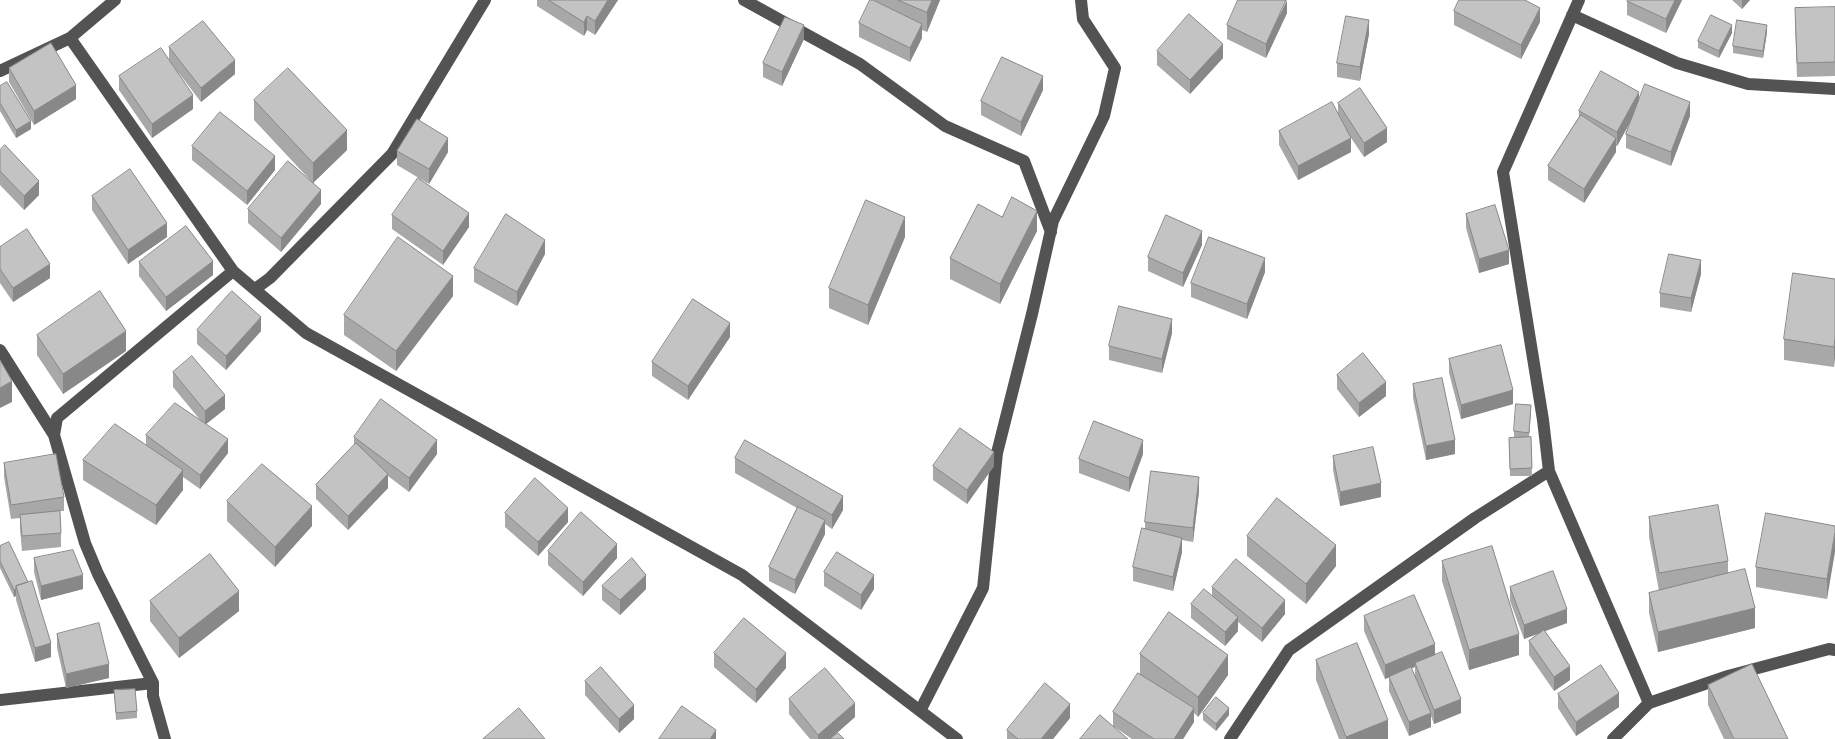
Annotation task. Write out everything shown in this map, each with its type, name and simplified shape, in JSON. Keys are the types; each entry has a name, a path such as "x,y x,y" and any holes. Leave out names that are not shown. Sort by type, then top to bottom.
{"street":[{"path":"0,71 70,38 115,0"},
{"path":"255,289 270,278 392,154 485,0"},
{"path":"744,0 860,64 945,126 1024,161 1051,232"},
{"path":"920,711 984,588 997,453 1051,232 1054,221 1104,116 1115,68 1082,19 1081,0"},
{"path":"1578,0 1503,172 1543,420 1549,471 1649,703"},
{"path":"1572,15 1677,63 1748,84 1835,89"},
{"path":"70,38 233,271 306,333 742,575 957,739"},
{"path":"54,435 57,418 233,271"},
{"path":"0,350 54,435 85,542 98,574 153,683 153,696 165,739"},
{"path":"1234,737 1288,650 1475,518 1549,471"},
{"path":"1613,739 1649,703 1728,676 1828,649 1835,650"},
{"path":"0,700 153,683"}],"building":[{"path":"549,0 608,0 595,21 587,16 584,22"},
{"path":"870,0 922,24 910,48 859,23"},
{"path":"898,0 932,0 927,12"},
{"path":"1238,0 1286,0 1266,44 1227,25"},
{"path":"1459,0 1525,0 1540,8 1521,45 1454,11"},
{"path":"1628,0 1675,0 1666,19"},
{"path":"1835,7 1835,62 1797,63 1795,8"},
{"path":"1189,14 1223,44 1190,80 1157,51"},
{"path":"1711,15 1732,25 1719,51 1698,41"},
{"path":"1346,16 1369,20 1360,67 1337,63"},
{"path":"785,17 804,25 782,72 763,63"},
{"path":"1737,20 1767,25 1763,51 1733,46"},
{"path":"203,21 235,60 201,88 169,47"},
{"path":"51,43 76,85 34,111 9,68"},
{"path":"161,48 193,95 152,124 119,76"},
{"path":"1002,57 1043,76 1021,122 981,101"},
{"path":"288,68 347,130 313,163 254,100"},
{"path":"1601,71 1639,92 1617,132 1579,111"},
{"path":"7,82 31,121 16,130 0,103 0,86"},
{"path":"1645,84 1690,102 1671,152 1626,134"},
{"path":"1360,88 1387,128 1364,143 1338,103"},
{"path":"1332,102 1351,138 1298,166 1279,131"},
{"path":"220,112 275,156 247,191 192,146"},
{"path":"1581,115 1616,138 1584,189 1548,166"},
{"path":"417,119 448,138 429,169 397,151"},
{"path":"5,145 39,181 24,196 0,171 0,150"},
{"path":"288,161 321,190 281,238 248,209"},
{"path":"130,169 167,223 128,250 92,196"},
{"path":"418,178 469,213 443,251 392,215"},
{"path":"1012,197 1037,211 1000,284 950,258 978,204 1002,217"},
{"path":"866,200 905,217 868,305 829,288"},
{"path":"1495,205 1509,250 1479,259 1466,214"},
{"path":"506,214 545,240 517,292 474,268"},
{"path":"1166,215 1202,231 1183,273 1148,257"},
{"path":"186,226 213,261 166,297 139,262"},
{"path":"27,229 50,264 13,288 0,269 0,247"},
{"path":"398,237 453,276 396,351 344,315"},
{"path":"1209,237 1265,258 1247,304 1191,283"},
{"path":"1669,254 1701,260 1691,298 1660,293"},
{"path":"1793,273 1835,279 1834,347 1784,339"},
{"path":"100,291 126,331 63,374 37,335"},
{"path":"232,291 261,317 226,356 197,330"},
{"path":"693,299 730,323 688,386 652,362"},
{"path":"1119,306 1172,319 1162,359 1109,346"},
{"path":"1501,345 1513,390 1461,405 1449,359"},
{"path":"1363,353 1386,382 1359,403 1337,375"},
{"path":"192,356 225,395 205,411 173,372"},
{"path":"0,360 12,381 0,388"},
{"path":"1442,378 1455,440 1426,446 1413,384"},
{"path":"381,399 437,440 409,478 354,437"},
{"path":"175,403 228,439 200,475 146,435"},
{"path":"1516,404 1531,405 1529,433 1514,431"},
{"path":"1094,421 1143,440 1129,478 1079,459"},
{"path":"115,424 183,470 156,505 83,460"},
{"path":"960,428 994,452 967,490 933,466"},
{"path":"1531,437 1532,468 1510,469 1509,438"},
{"path":"745,440 843,496 832,515 735,458"},
{"path":"356,443 388,474 348,516 316,485"},
{"path":"1373,447 1381,483 1340,492 1333,456"},
{"path":"56,454 64,497 11,505 4,463"},
{"path":"262,464 312,506 275,547 227,501"},
{"path":"1151,471 1199,477 1193,528 1145,522"},
{"path":"535,478 568,508 538,542 505,513"},
{"path":"1277,498 1336,545 1306,584 1247,536"},
{"path":"1718,505 1728,561 1659,573 1649,517"},
{"path":"798,507 825,520 795,580 769,567"},
{"path":"60,511 61,533 22,536 20,515"},
{"path":"581,512 617,544 583,582 548,551"},
{"path":"1766,513 1835,526 1827,579 1756,567"},
{"path":"1142,528 1182,538 1173,577 1133,567"},
{"path":"9,542 28,582 16,586 14,590 0,561 0,546"},
{"path":"1492,546 1519,634 1469,650 1442,561"},
{"path":"73,550 83,575 41,586 34,558"},
{"path":"837,552 874,575 861,595 824,572"},
{"path":"210,554 239,591 179,638 150,601"},
{"path":"632,558 646,575 620,600 602,586"},
{"path":"1236,559 1285,600 1262,628 1212,587"},
{"path":"1745,569 1755,608 1658,632 1649,593"},
{"path":"1553,571 1567,609 1524,625 1510,587"},
{"path":"32,581 51,643 35,648 16,586"},
{"path":"1204,589 1238,617 1225,632 1191,604"},
{"path":"1414,595 1435,644 1385,665 1364,616"},
{"path":"1169,612 1228,655 1198,697 1140,654"},
{"path":"744,618 786,653 756,689 714,653"},
{"path":"99,623 109,664 66,674 57,634"},
{"path":"1544,630 1570,666 1554,677 1529,641"},
{"path":"1357,643 1388,720 1346,737 1316,660"},
{"path":"1442,652 1461,699 1434,710 1415,663"},
{"path":"1752,664 1788,739 1734,739 1708,685"},
{"path":"1601,665 1619,693 1576,722 1558,694"},
{"path":"601,667 634,705 619,719 585,681"},
{"path":"1411,667 1431,713 1409,722 1389,677"},
{"path":"825,668 855,703 818,735 789,699"},
{"path":"1138,673 1194,708 1174,739 1154,739 1113,712"},
{"path":"1045,683 1070,704 1041,739 1018,739 1007,730"},
{"path":"135,689 137,711 116,713 114,690"},
{"path":"1216,697 1229,708 1216,724 1203,713"},
{"path":"682,706 716,730 710,739 659,739"},
{"path":"519,708 545,739 483,739"},
{"path":"1100,715 1128,739 1080,739"},
{"path":"838,733 844,739 830,739"}]}
